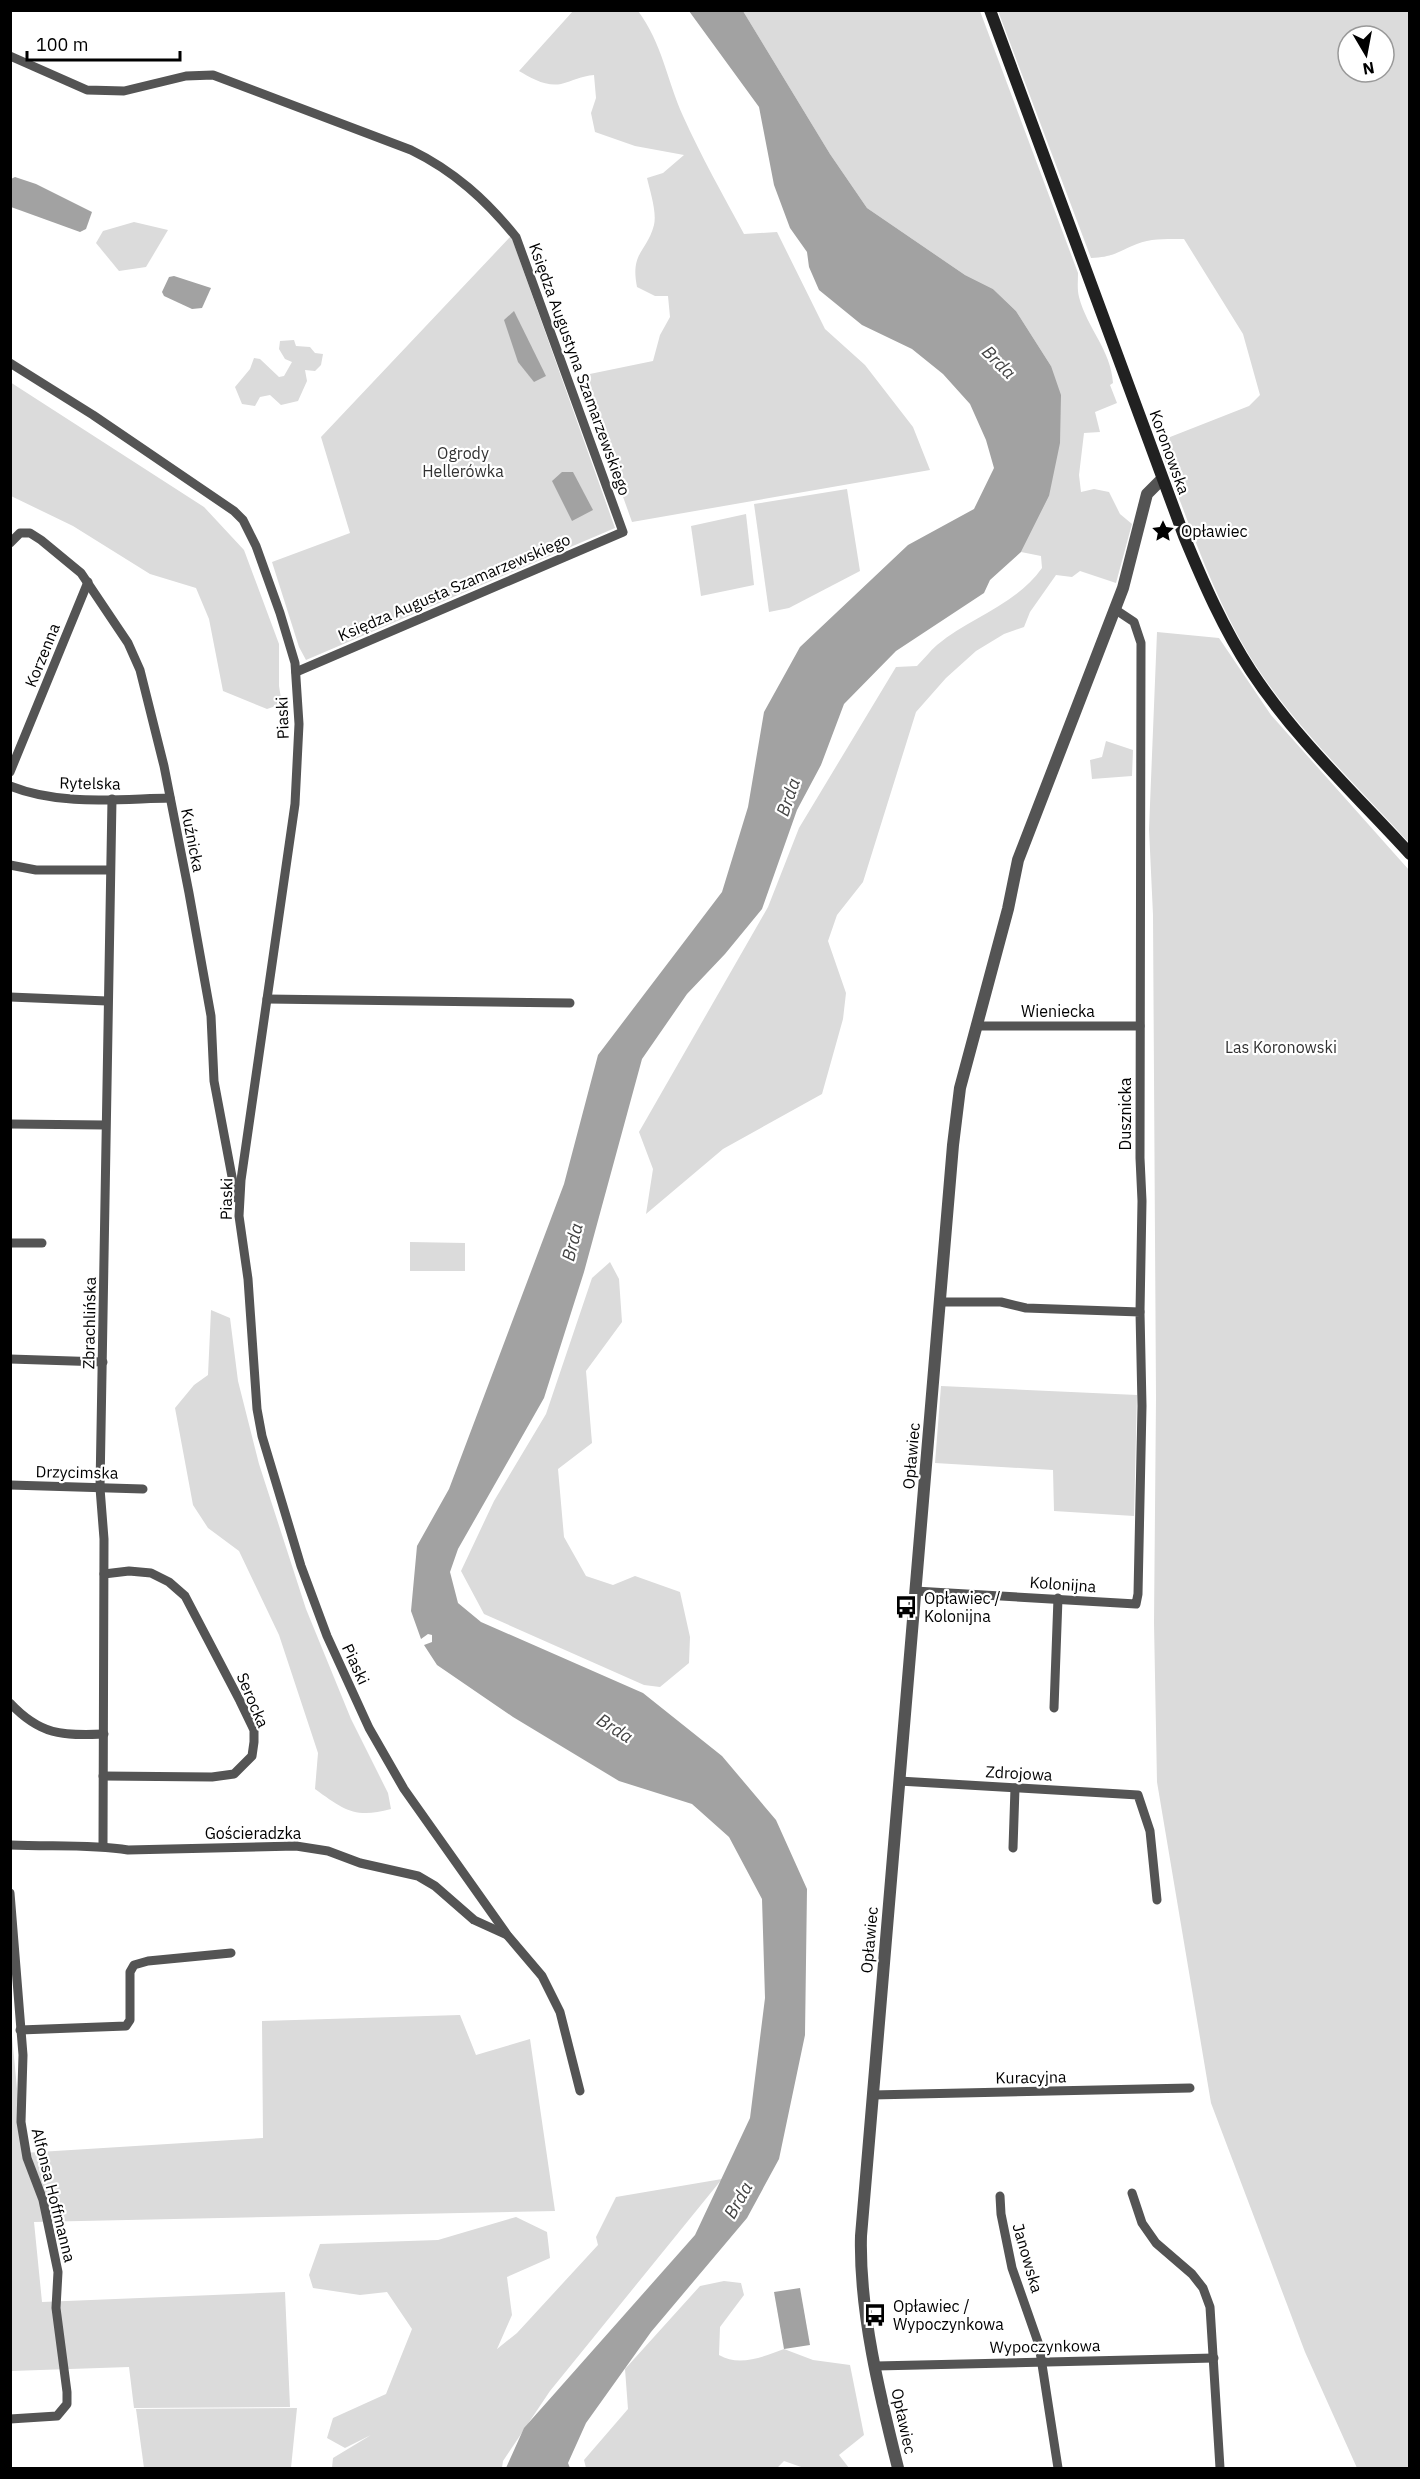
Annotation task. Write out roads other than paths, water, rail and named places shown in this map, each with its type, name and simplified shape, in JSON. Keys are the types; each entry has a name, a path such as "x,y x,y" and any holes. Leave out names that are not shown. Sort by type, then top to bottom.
{"main road":[{"name":"Koronowska","path":"990,10 1162,479 1207,591 1252,672 1294,728 1410,854"}],"street":[{"name":"Księdza Augustyna Szamarzewskiego","path":"10,56 87,90 124,91 186,76 213,75 411,150 442,165 491,206 516,237 623,532"},
{"name":"Piaski","path":"10,363 152,454 241,518 267,575 296,672 299,724 295,804 242,1160 239,1216 248,1279 257,1409 301,1566 327,1636 369,1728 404,1789 508,1936 542,1976 560,2012 580,2091"},
{"name":"Opławiec","path":"898,2469 876,2366 860,2252 960,1088 1008,909 1018,860 1116,610 1149,488 1162,479"},
{"name":"Księdza Augusta Szamarzewskiego","path":"296,672 623,532"},
{"name":"Kuźnicka","path":"11,543 20,533 30,533 58,552 88,582 136,660 170,798 211,1017 214,1081 239,1216"},
{"name":"Korzenna","path":"10,772 88,582"},
{"name":"Dusznicka","path":"1116,610 1134,622 1141,644 1141,1520 1136,1604"},
{"name":"Rytelska","path":"10,786 46,797 170,798"},
{"name":"Zbrachlińska","path":"103,1846 104,1574 100,1488 112,799"},
{"path":"10,865 36,870 109,870"},
{"path":"10,997 107,1001"},
{"path":"267,999 570,1003"},
{"name":"Wieniecka","path":"976,1026 1140,1026"},
{"path":"10,1124 105,1125"},
{"path":"10,1243 42,1243"},
{"path":"940,1302 1000,1302 1026,1308 1140,1312"},
{"path":"10,1359 103,1362"},
{"name":"Drzycimska","path":"10,1485 143,1489"},
{"name":"Serocka","path":"103,1776 212,1777 234,1774 252,1756 254,1742 254,1730 185,1596 169,1582 151,1573 129,1571 104,1574"},
{"name":"Kolonijna","path":"915,1591 1136,1604"},
{"path":"1054,1708 1058,1598"},
{"path":"10,1703 28,1722 47,1731 69,1736 104,1734"},
{"name":"Zdrojowa","path":"899,1781 1138,1795 1150,1831 1157,1900"},
{"path":"1012,1848 1015,1788"},
{"name":"Gościeradzka","path":"10,1845 70,1848 103,1846 128,1850 296,1846 328,1851 360,1863 418,1876 435,1886 474,1920 508,1936"},
{"name":"Alfonsa Hoffmanna","path":"10,1893 23,2055 21,2122 27,2158 43,2200 58,2272 56,2308 67,2404 57,2416 10,2419"},
{"path":"20,2030 126,2026 130,2020 130,1972 134,1965 148,1961 231,1953"},
{"name":"Kuracyjna","path":"872,2095 1190,2088"},
{"path":"1132,2193 1142,2223 1156,2243 1192,2274 1203,2288 1213,2321 1220,2469"},
{"name":"Janowska","path":"1000,2196 1001,2214 1012,2268 1034,2323 1058,2469"},
{"name":"Wypoczynkowa","path":"876,2366 1214,2358"}],"water":[{"name":"Brda","path":"689,11 743,11 830,154 867,208 965,275 993,289 1016,311 1051,366 1061,395 1060,443 1049,496 1021,552 990,580 984,593 896,651 844,704 821,765 797,810 762,909 725,954 687,994 642,1059 584,1272 544,1398 458,1549 450,1572 458,1603 481,1622 643,1693 722,1756 776,1820 807,1889 805,2035 779,2159 747,2218 651,2332 586,2423 568,2463 570,2468 506,2468 524,2428 695,2235 750,2118 765,1998 762,1899 729,1837 692,1804 619,1781 513,1717 437,1665 424,1645 432,1642 432,1635 428,1634 421,1639 411,1611 417,1546 449,1489 564,1184 598,1055 722,892 748,807 764,712 800,647 908,545 974,509 994,468 986,440 970,404 943,374 912,349 862,325 819,290 809,267 807,252 790,228 774,185 759,107"},
{"path":"15,177 36,184 92,212 86,229 80,232 11,207 11,179"},
{"path":"174,276 211,288 202,308 192,309 164,296 162,292 169,277"},
{"path":"514,311 546,376 534,382 518,362 504,320"},
{"path":"562,472 573,472 593,510 572,521 552,481"},
{"path":"800,2288 810,2345 784,2349 774,2292"}],"place":[{"name":"Opławiec","path":"1163,531"},
{"name":"Opławiec / Kolonijna","path":"906,1607"},
{"name":"Opławiec / Wypoczynkowa","path":"875,2315"}],"park label":[{"name":"Ogrody Hellerówka","path":"463,462"},
{"name":"Las Koronowski","path":"1281,1047"}]}
